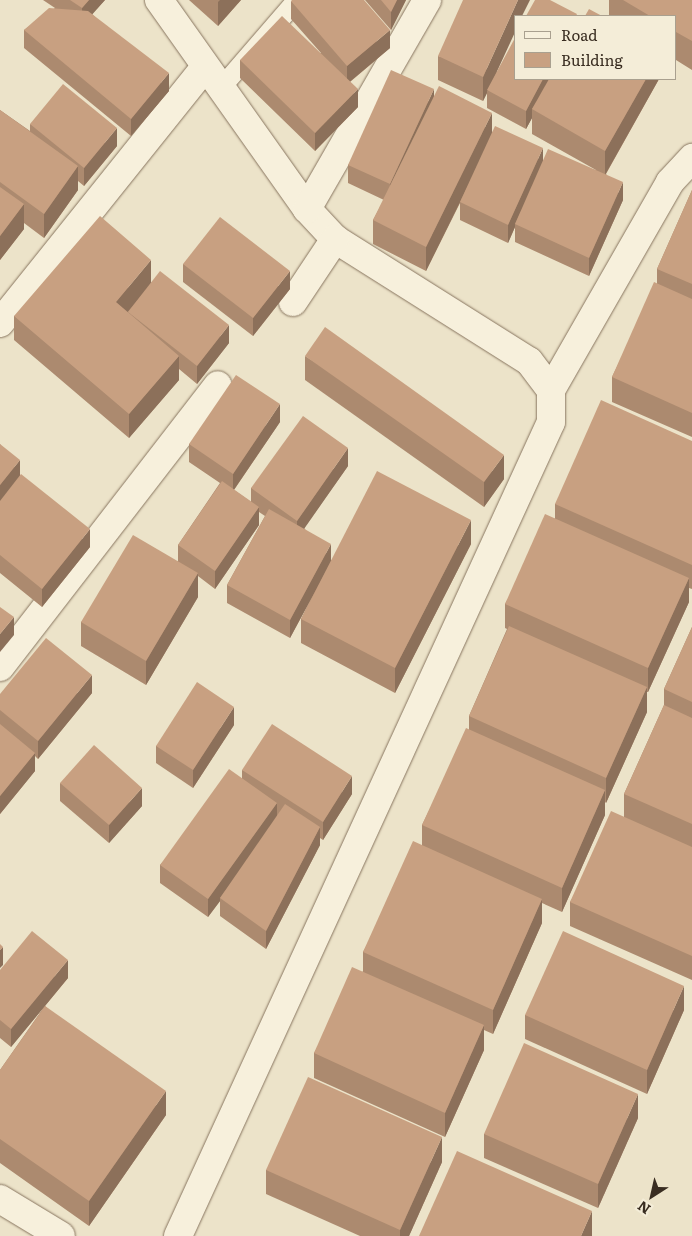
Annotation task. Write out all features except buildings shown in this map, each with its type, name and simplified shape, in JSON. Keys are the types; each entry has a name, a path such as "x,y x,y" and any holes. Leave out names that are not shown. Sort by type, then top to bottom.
{"street":[{"path":"159,0 212,78 307,209 335,240 529,361 551,390"},
{"path":"307,209 426,0"},
{"path":"0,323 212,78"},
{"path":"178,1236 550,422 551,390 670,182 692,158"},
{"path":"293,302 335,240"},
{"path":"0,667 218,384"},
{"path":"0,1199 61,1236"}],"lane":[{"path":"212,78 296,0"}]}
